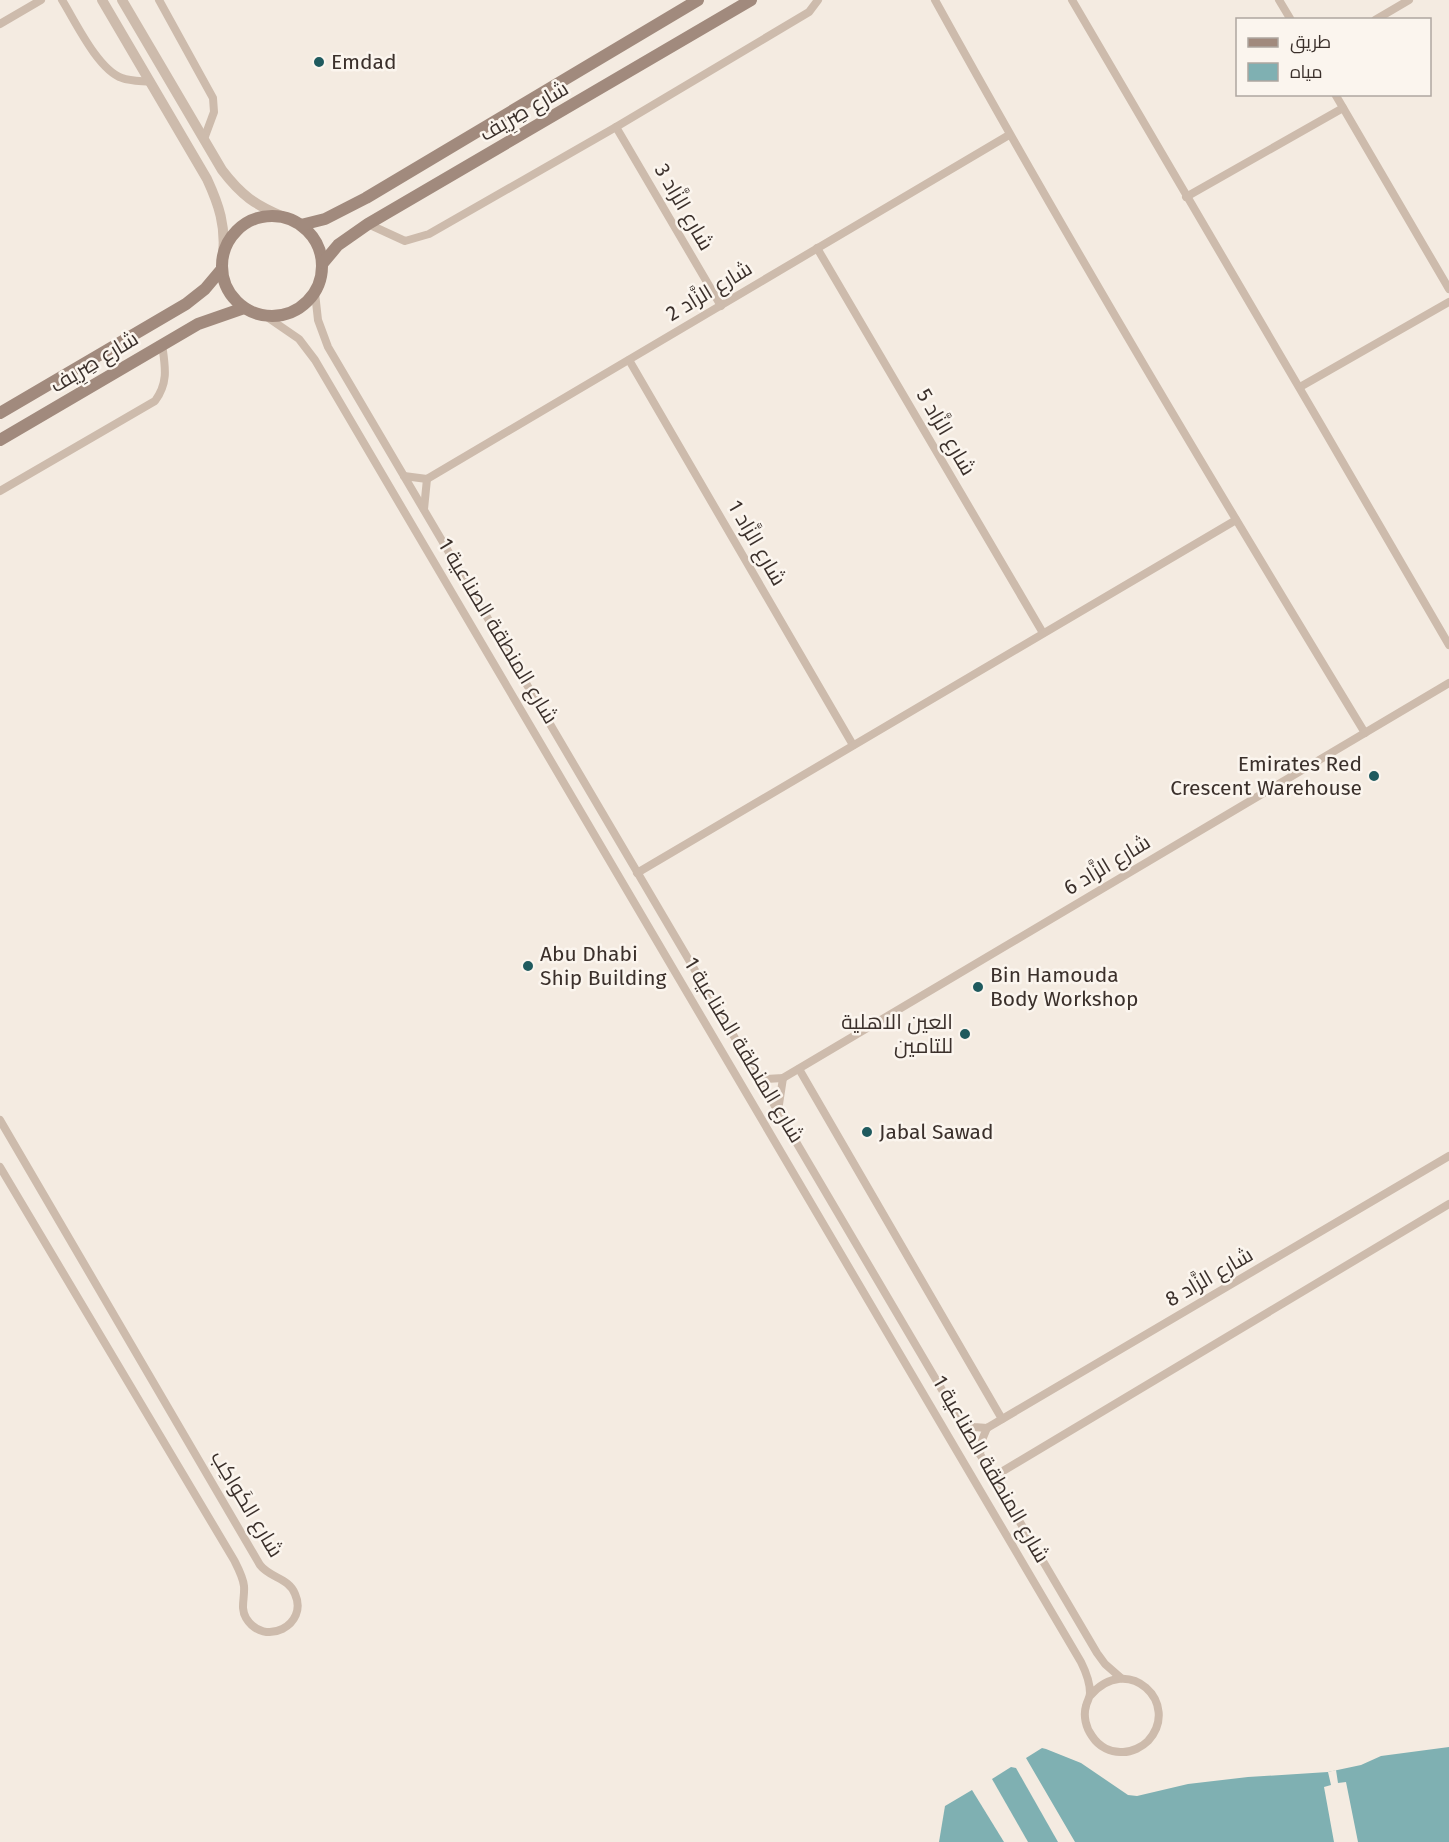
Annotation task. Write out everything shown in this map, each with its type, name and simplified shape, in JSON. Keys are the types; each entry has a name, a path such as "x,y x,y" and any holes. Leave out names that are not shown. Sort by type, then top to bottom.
{"main road":[{"name":"شارع صِرِيف","path":"301,225 325,219 366,198 698,0"},
{"name":"شارع صِرِيف","path":"323,263 338,245 368,224 751,0"},
{"path":"268,216 284,217 301,225 316,242 323,263 320,284 315,293 307,304 295,312 282,316 267,317 244,309 229,292 221,270 223,255 229,240 239,228 252,219 268,216"},
{"name":"شارع صِرِيف","path":"0,413 186,304 205,289 221,270"},
{"name":"شارع صِرِيف","path":"0,440 162,344 209,319 244,309"}],"street":[{"path":"0,24 41,0"},
{"path":"62,0 99,61 108,70 122,78 150,82"},
{"path":"102,0 207,179 218,202 225,237 223,255"},
{"path":"122,0 222,170 237,190 262,208 284,217"},
{"path":"159,0 213,98 214,112 204,139"},
{"path":"368,224 405,241 429,234 616,128 809,12 818,0"},
{"path":"935,0 1010,135 1236,520 1365,733"},
{"path":"1072,0 1449,645"},
{"path":"1279,0 1290,18"},
{"path":"1378,18 1409,0"},
{"path":"1336,96 1449,290"},
{"path":"1186,197 1343,108"},
{"name":"شارع الزَّاد 3","path":"616,128 721,306"},
{"name":"شارع الزَّاد 2","path":"427,479 1010,135"},
{"name":"شارع الزَّاد 5","path":"817,248 1043,633"},
{"name":"شارع المنطقة الصناعية 1","path":"267,317 299,339 320,368 1069,1641 1087,1675 1090,1696 1085,1707 1087,1730 1102,1747 1124,1752 1136,1750 1153,1735 1158,1724 1159,1712 1156,1701 1142,1684 1132,1679 1121,1678 1097,1653 324,338 318,320 315,293"},
{"path":"1300,387 1449,302"},
{"path":"0,491 155,401 162,392 167,373 162,344"},
{"name":"شارع الزَّاد 1","path":"629,360 853,745"},
{"path":"404,476 427,479 424,510"},
{"path":"638,873 1236,520"},
{"name":"شارع الزَّاد 6","path":"783,1078 1449,683"},
{"path":"799,1069 1002,1419"},
{"path":"756,1074 766,1079 783,1078 778,1112"},
{"name":"شارع الكَواكِب","path":"0,1120 260,1565 265,1572 287,1583 295,1591 298,1602 297,1613 292,1623 283,1630 272,1633 261,1631 251,1625 245,1616 242,1605 243,1583 234,1560 0,1167"},
{"name":"شارع الزَّاد 8","path":"987,1428 1449,1156"},
{"path":"993,1477 1449,1204"},
{"path":"962,1424 987,1428 981,1440 980,1454"},
{"path":"1090,1696 1098,1686 1109,1680 1121,1678"}],"water":[{"path":"1449,1747 1449,1842 1075,1842 1026,1758 1042,1748 1046,1749 1081,1763 1128,1795 1137,1796 1188,1784 1248,1777 1328,1772 1361,1765 1381,1756"},
{"path":"1011,1767 1016,1768 1058,1842 1028,1842 992,1779"},
{"path":"972,1790 1004,1842 939,1842 945,1806"}],"pier":[{"path":"1336,1770 1338,1783 1346,1782 1358,1842 1334,1842 1324,1787 1331,1785 1328,1772"}],"place":[{"name":"Emdad","path":"319,62"},
{"name":"Emirates Red Crescent Warehouse","path":"1374,776"},
{"name":"Abu Dhabi Ship Building","path":"528,966"},
{"name":"Bin Hamouda Body Workshop","path":"978,987"},
{"name":"العين الاهلية للتامين","path":"965,1034"},
{"name":"Jabal Sawad","path":"867,1132"}]}
